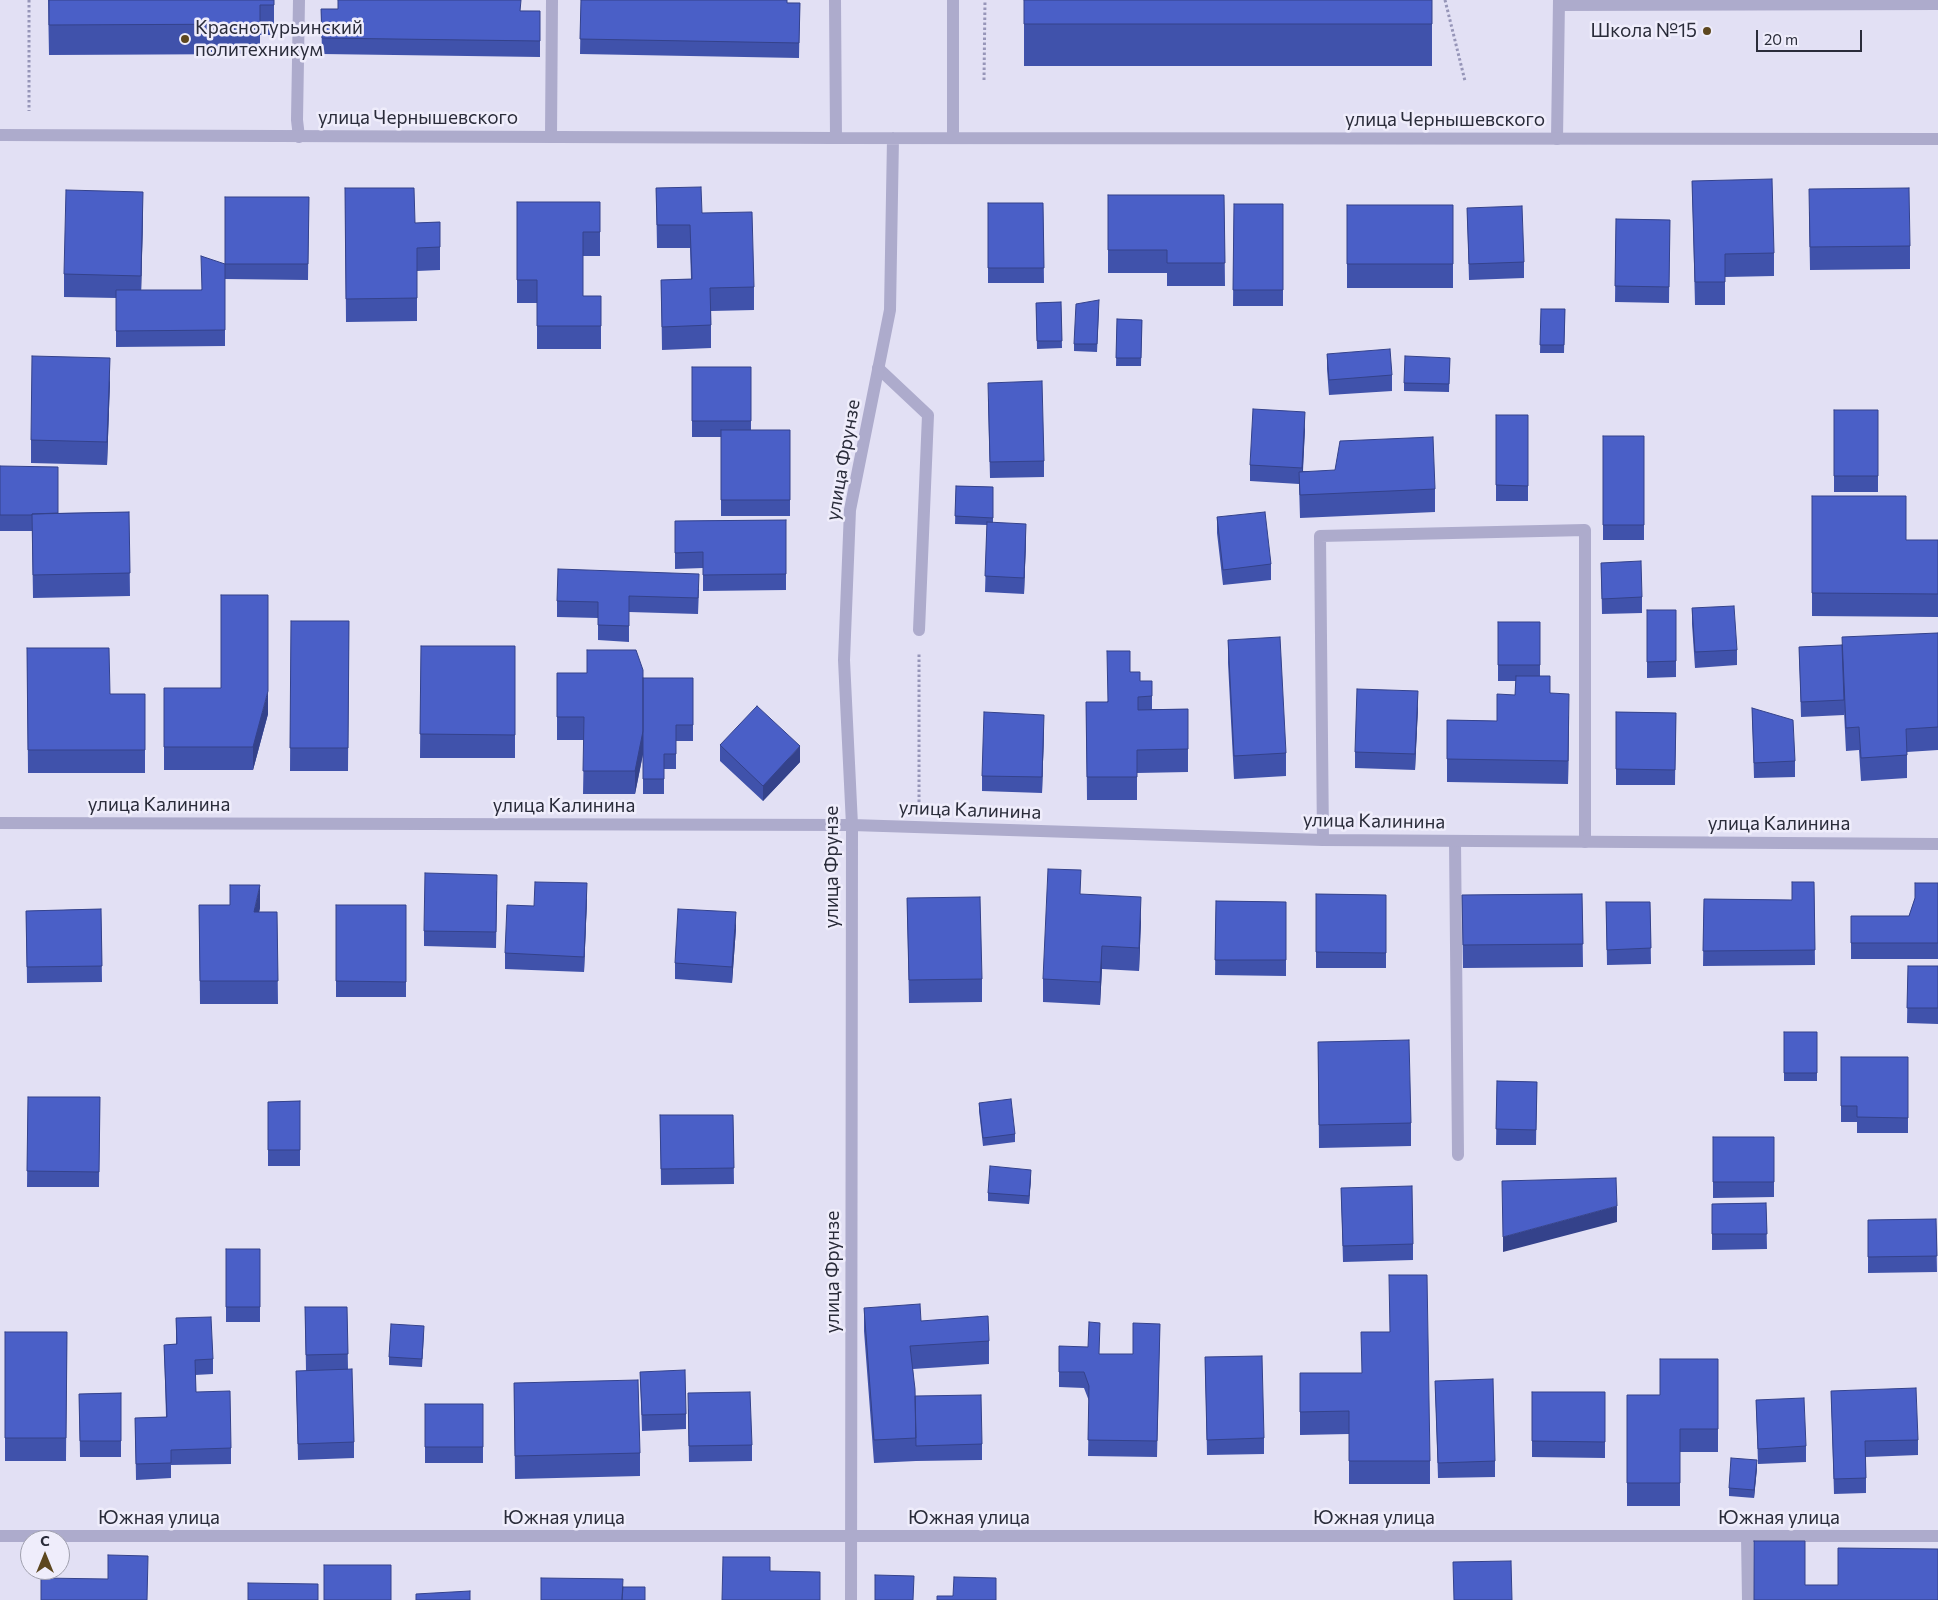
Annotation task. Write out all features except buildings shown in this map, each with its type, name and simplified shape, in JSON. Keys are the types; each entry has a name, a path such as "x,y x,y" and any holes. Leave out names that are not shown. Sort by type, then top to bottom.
{"street":[{"path":"299,0 297,120 299,137"},
{"path":"551,137 552,0"},
{"path":"835,0 836,138"},
{"path":"953,0 953,138"},
{"path":"1557,139 1559,2 1938,4"},
{"name":"улица Чернышевского","path":"0,135 1938,139"},
{"name":"улица Фрунзе","path":"851,1600 852,825 844,660 850,510 890,310 893,138"},
{"path":"878,368 928,415 919,630"},
{"path":"1323,840 1320,536 1585,530 1585,842"},
{"name":"улица Калинина","path":"0,823 852,825 1323,840 1938,844"},
{"path":"1455,841 1458,1155"},
{"name":"Южная улица","path":"0,1536 1938,1536"},
{"path":"1747,1536 1748,1600"}],"path":[{"path":"29,0 30,119"},
{"path":"984,80 985,0"},
{"path":"1445,0 1465,81"},
{"path":"918,827 919,630"}],"place":[{"name":"Школа №15","path":"1707,31"},
{"name":"Краснотурьинский политехникум","path":"185,39"}]}
